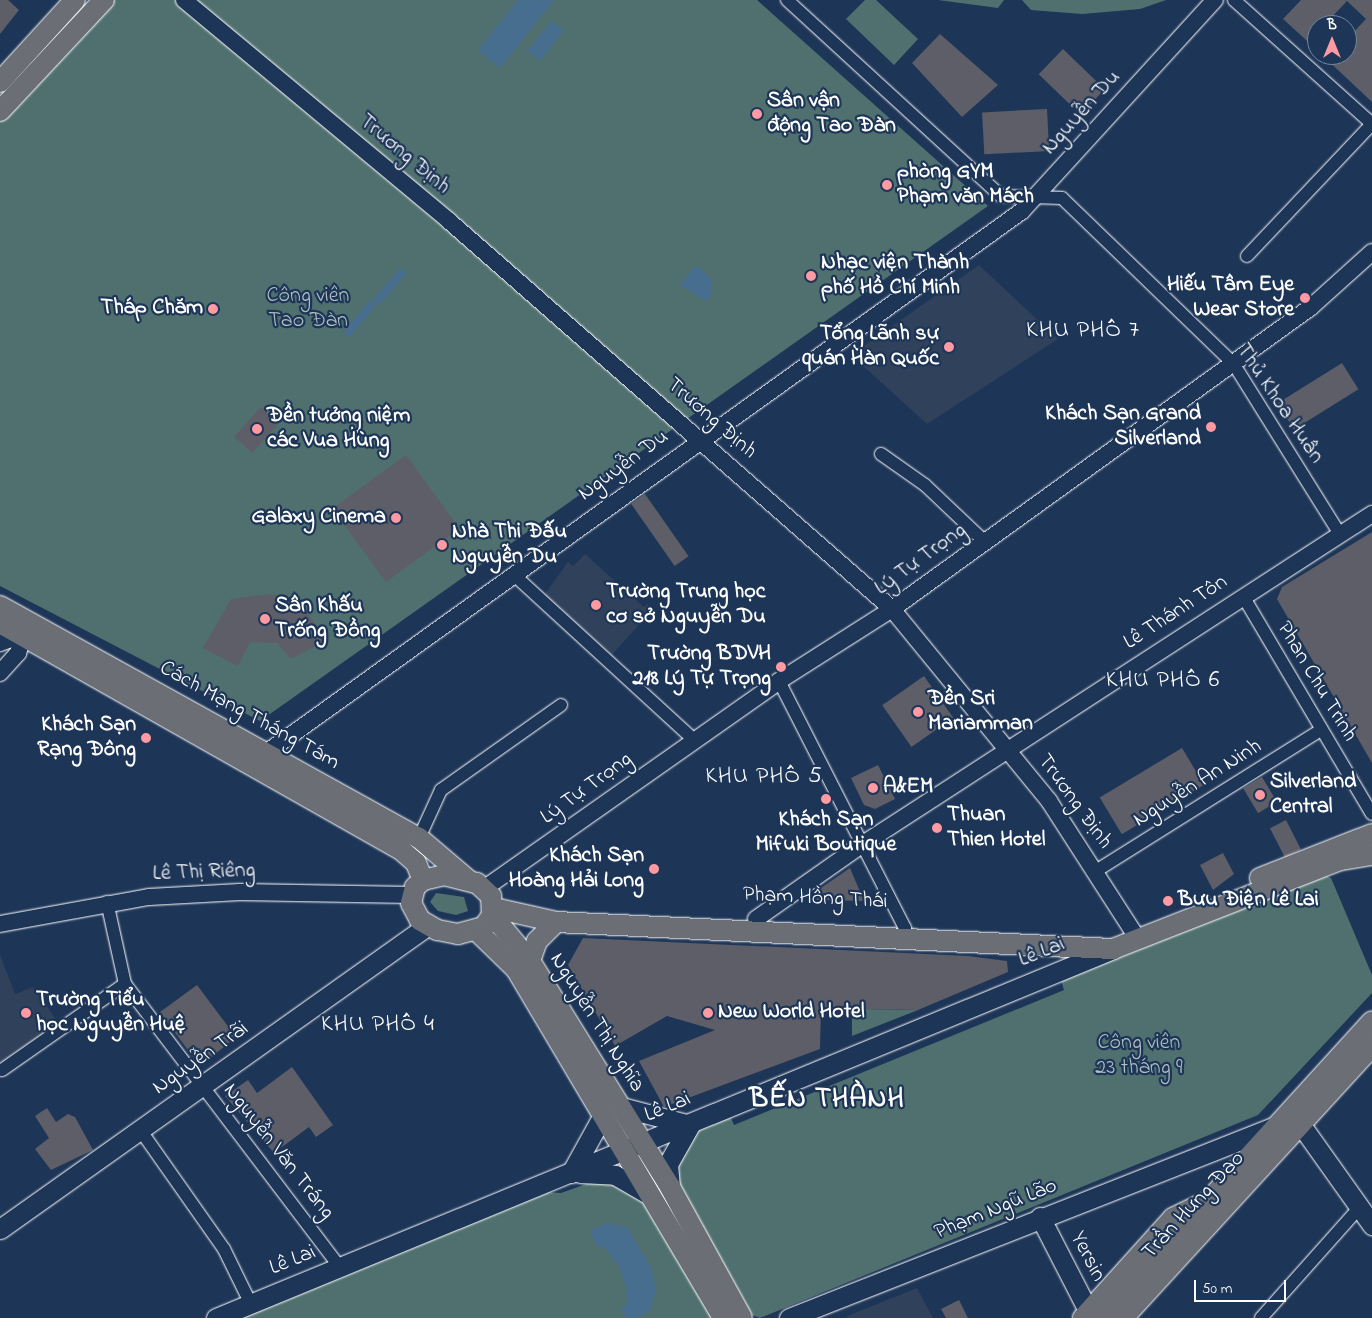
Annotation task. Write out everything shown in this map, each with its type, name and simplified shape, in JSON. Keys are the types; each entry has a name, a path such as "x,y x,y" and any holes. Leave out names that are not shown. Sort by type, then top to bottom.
{"main road":[{"path":"0,82 75,0"},
{"path":"0,111 104,0"},
{"name":"Cách Mạng Tháng Tám","path":"0,606 26,629 400,849 416,863 417,888"},
{"name":"Cách Mạng Tháng Tám","path":"0,624 26,629 266,753 418,838 466,879"},
{"name":"Lê Lai","path":"1138,939 1162,921 1351,839 1372,834"},
{"name":"Lê Lai","path":"216,1318 644,1144 1113,949 1138,939 1167,932 1340,860 1372,855"},
{"path":"444,875 466,879 490,902 477,931 458,934 427,926 414,912 417,888 444,875"},
{"name":"Phạm Hồng Thái","path":"490,902 532,908 756,919 905,934 1113,949"},
{"name":"Phạm Hồng Thái","path":"490,902 556,922 905,934 1138,939"},
{"name":"Nguyễn Thị Nghĩa","path":"490,902 530,961 612,1111 624,1152 723,1318"},
{"path":"530,961 537,941 556,922"},
{"name":"Nguyễn Trãi","path":"0,1229 203,1087 427,926"},
{"name":"Nguyễn Thị Nghĩa","path":"477,931 516,969 612,1111 644,1144 670,1187 742,1318"},
{"name":"Trần Hưng Đạo","path":"1091,1316 1173,1218 1207,1202 1372,1021"},
{"name":"Trần Hưng Đạo","path":"1123,1318 1372,1046"},
{"path":"572,1173 612,1111 690,1125 668,1164 670,1187"},
{"path":"1300,1125 1372,1226"},
{"name":"Trần Hưng Đạo","path":"1142,1318 1287,1158 1300,1125"},
{"name":"Phạm Ngũ Lão","path":"789,1318 1276,1126"},
{"path":"1222,1147 1236,1170"},
{"path":"572,1173 615,1175 649,1195"},
{"name":"Yersin","path":"1040,1218 1091,1316"}],"street":[{"name":"Trương Định","path":"184,0 700,440 892,609 1008,749 1096,871 1138,939"},
{"name":"Thủ Khoa Huân","path":"787,0 1001,196 1037,195 1062,198 1233,363 1340,534"},
{"name":"Nguyễn Du","path":"266,753 513,574 1022,211 1215,0"},
{"path":"1234,0 1372,124 1247,256"},
{"name":"Lý Tự Trọng","path":"490,902 694,740 779,681 892,609 1311,307 1372,252"},
{"path":"881,454 926,485 985,542"},
{"name":"Lê Thánh Tôn","path":"756,919 860,846 1372,514"},
{"path":"513,574 694,740"},
{"name":"Phan Chu Trinh","path":"1243,596 1372,814"},
{"path":"0,643 26,629"},
{"path":"0,673 18,653 26,629"},
{"path":"779,681 905,934"},
{"path":"418,838 441,790 561,705"},
{"name":"Nguyễn An Ninh","path":"1096,871 1321,730"},
{"name":"Lê Thị Riêng","path":"0,924 107,902 240,892 417,888"},
{"name":"Nguyễn Văn Tráng","path":"107,902 125,984 340,1268"},
{"path":"2,1070 125,984"},
{"path":"141,1130 204,1220 251,1304"},
{"path":"1261,1318 1359,1208"}],"shaded area":[{"path":"518,0 554,0 500,68 478,50"},
{"path":"551,21 564,31 540,61 528,51"},
{"path":"696,265 711,278 711,295 706,301 680,285"},
{"path":"979,265 1058,339 927,424 851,355"},
{"path":"400,268 406,273 379,305 373,300"},
{"path":"370,300 376,305 349,337 343,332"},
{"name":"Trường Trung học cơ sở Nguyễn Du","path":"585,554 644,607 647,604 653,609 609,658 542,598 568,562 573,566"},
{"name":"Trường Tiểu học Nguyễn Huệ","path":"0,955 15,994 33,987 61,1026 15,1059 0,1062"},
{"path":"607,1223 627,1227 651,1268 656,1290 650,1310 638,1318 626,1318 621,1308 627,1304 626,1286 618,1265 604,1246 598,1248 590,1231"},
{"path":"917,1288 933,1318 845,1318 852,1314"}],"green space":[{"name":"Công viên Tao Đàn","path":"108,0 757,0 988,206 260,721 0,586 0,112"},
{"path":"865,0 876,0 918,39 894,65 846,19"},
{"path":"938,0 1004,0 998,8"},
{"path":"1022,0 1166,0 1140,9 1082,14 1031,10"},
{"name":"Công viên 23 tháng 9","path":"1325,875 1331,878 1372,975 1372,993 1258,1115 760,1318 752,1315 673,1174 696,1130 730,1116 734,1125 1064,990 1061,980"},
{"path":"436,893 464,897 468,911 456,915 438,911 430,902"},
{"path":"862,1009 918,1010 852,1036 852,1017"},
{"path":"603,1178 637,1192 713,1318 237,1318 546,1192 561,1193"}],"building":[{"path":"0,0 8,0 19,10 0,34"},
{"path":"1301,0 1372,0 1372,102 1333,65 1357,65 1357,28 1366,19 1347,1 1334,15 1307,15 1307,41 1283,19"},
{"path":"940,34 998,85 962,117 912,63"},
{"path":"1063,49 1105,89 1080,114 1039,74"},
{"path":"1047,109 1049,151 984,154 982,112"},
{"path":"1342,363 1358,389 1294,430 1278,403"},
{"name":"Đền tưởng niệm các Vua Hùng","path":"261,407 279,423 252,453 234,437"},
{"name":"Galaxy Cinema","path":"406,455 459,529 386,582 332,508"},
{"path":"645,494 689,556 675,566 631,504"},
{"path":"1372,532 1372,763 1277,599 1282,587"},
{"name":"Sân Khấu Trống Đồng","path":"268,594 297,599 327,640 291,659 277,643 250,642 238,666 203,648 231,599"},
{"name":"Đền Sri Mariamman","path":"924,676 953,718 911,747 882,705"},
{"path":"1182,748 1204,785 1122,834 1100,797"},
{"name":"A&EM","path":"878,765 895,799 875,809 864,805 851,778"},
{"name":"Silverland Central","path":"1262,777 1277,802 1258,813 1243,788"},
{"name":"Silverland Central","path":"1286,820 1301,849 1285,858 1270,828"},
{"path":"1223,853 1234,874 1213,890 1200,865"},
{"path":"850,868 864,901 817,900 815,892"},
{"name":"New World Hotel","path":"583,938 968,956 1007,961 1008,972 918,1010 821,1008 820,1049 664,1107 639,1061 715,1030 667,1016 615,1046 568,965"},
{"path":"197,985 236,1037 209,1059 193,1057 160,1012"},
{"path":"292,1067 333,1125 316,1137 309,1127 274,1153 225,1096 248,1080 257,1093"},
{"path":"47,1108 56,1122 68,1114 75,1117 93,1150 51,1170 35,1149 49,1138 35,1116"},
{"path":"959,1300 968,1318 946,1318 941,1309"}],"place":[{"name":"Sân vận động Tao Đàn","path":"757,114"},
{"name":"phòng GYM Phạm văn Mách","path":"887,185"},
{"name":"Nhạc viện Thành phố Hồ Chí Minh","path":"811,276"},
{"name":"Hiếu Tâm Eye Wear Store","path":"1305,298"},
{"name":"Tháp Chăm","path":"213,309"},
{"name":"Tổng Lãnh sự quán Hàn Quốc","path":"949,347"},
{"name":"Khách Sạn Grand Silverland","path":"1211,427"},
{"name":"Đền tưởng niệm các Vua Hùng","path":"257,429"},
{"name":"Galaxy Cinema","path":"396,518"},
{"name":"Nhà Thi Đấu Nguyễn Du","path":"442,545"},
{"name":"Trường Trung học cơ sở Nguyễn Du","path":"596,605"},
{"name":"Sân Khấu Trống Đồng","path":"265,619"},
{"name":"Trường BDVH 218 Lý Tự Trọng","path":"781,667"},
{"name":"Đền Sri Mariamman","path":"918,712"},
{"name":"Khách Sạn Rạng Đông","path":"146,738"},
{"name":"A&EM","path":"873,788"},
{"name":"Silverland Central","path":"1260,795"},
{"name":"Khách Sạn Mifuki Boutique","path":"826,799"},
{"name":"Thuan Thien Hotel","path":"937,828"},
{"name":"Khách Sạn Hoàng Hải Long","path":"654,869"},
{"name":"Bưu Điện Lê Lai","path":"1168,901"},
{"name":"Trường Tiểu học Nguyễn Huệ","path":"26,1013"},
{"name":"New World Hotel","path":"708,1013"}],"district":[{"name":"KHU PHỐ 7","path":"1083,331"},
{"name":"KHU PHỐ 6","path":"1163,681"},
{"name":"KHU PHỐ 5","path":"764,777"},
{"name":"KHU PHỐ 4","path":"378,1025"},
{"name":"BẾN THÀNH","path":"827,1100"}]}
